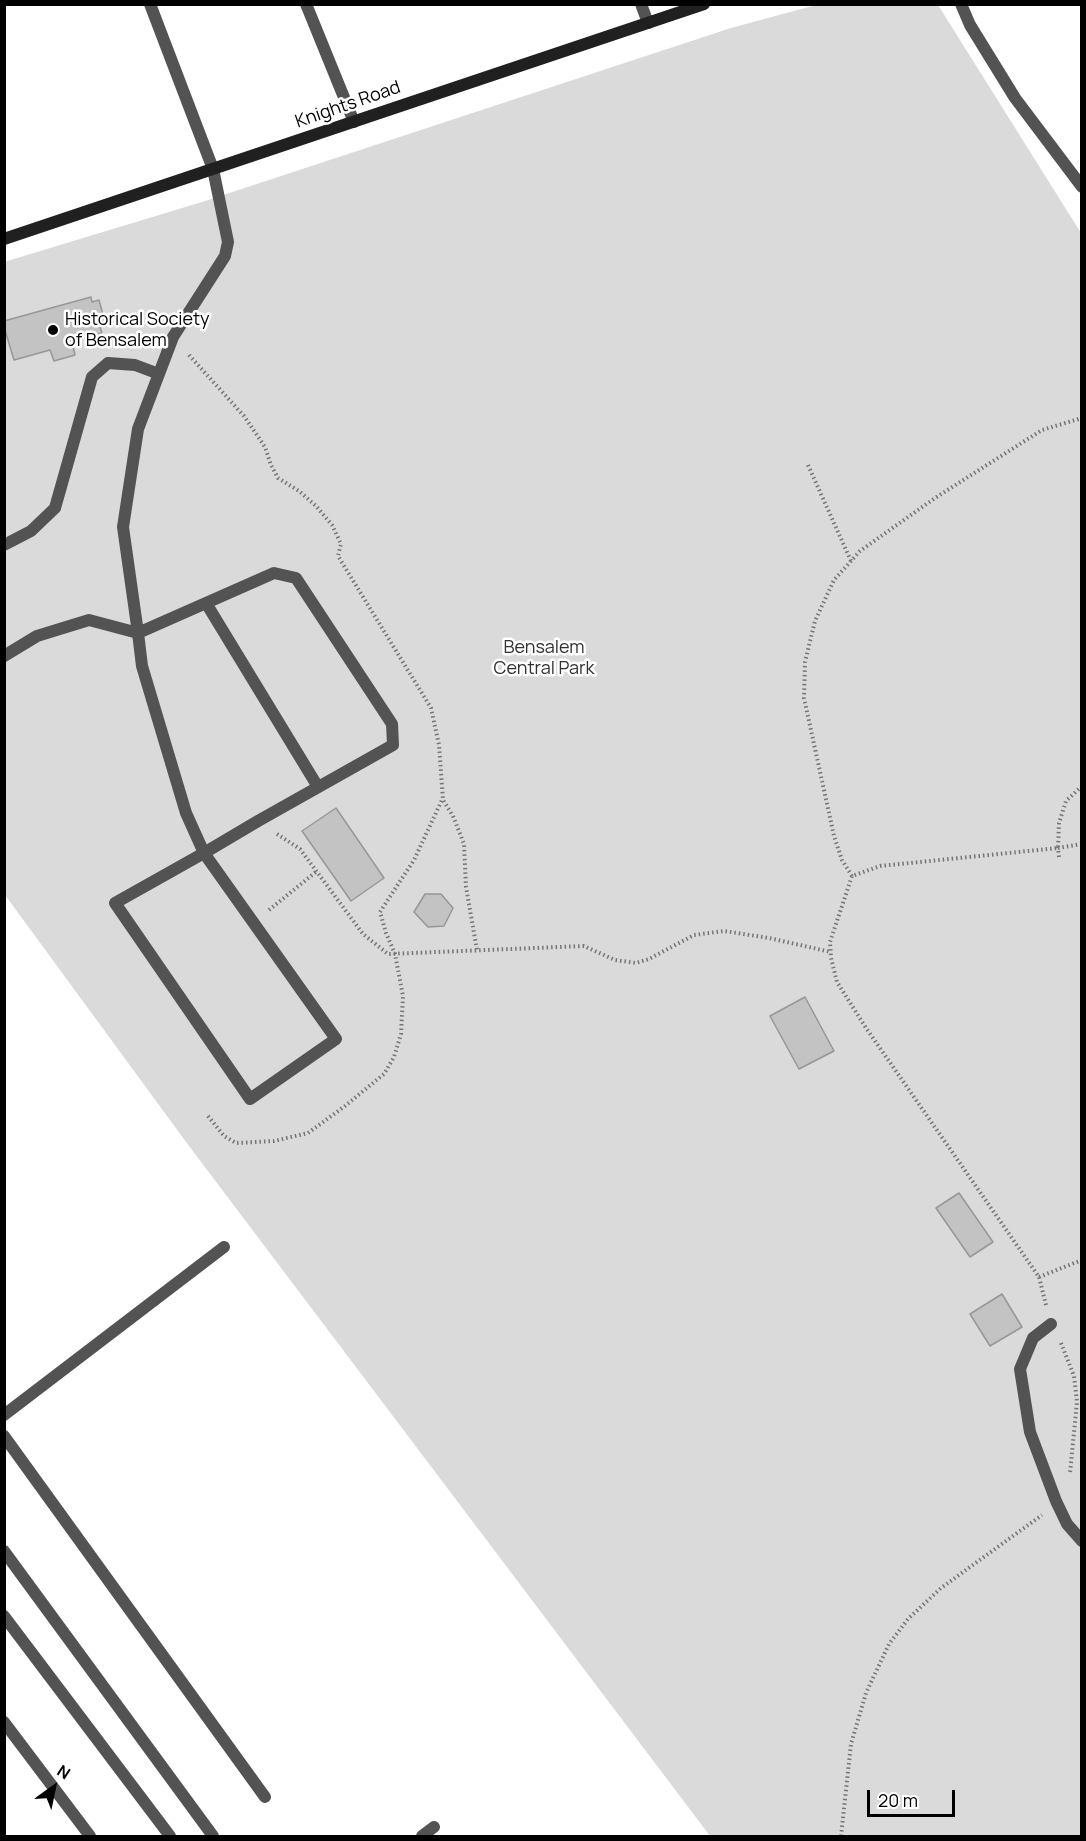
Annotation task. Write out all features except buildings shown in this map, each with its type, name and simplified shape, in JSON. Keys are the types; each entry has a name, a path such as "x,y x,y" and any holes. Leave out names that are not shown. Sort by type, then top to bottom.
{"main road":[{"name":"Knights Road","path":"4,239 704,4"}],"street":[{"path":"4,656 37,636 89,620 138,633 274,573 296,578 392,724 393,745 258,821 204,852 116,903 250,1099 336,1039 204,852 186,813 142,666 138,633 123,527 138,429 173,337 225,256 228,242 213,169 150,4"},
{"path":"306,4 354,122"},
{"path":"641,4 648,23"},
{"path":"961,4 970,25 1015,98 1082,187"},
{"path":"4,545 31,531 55,508 92,377 108,363 135,365 159,374"},
{"path":"206,603 318,787"},
{"path":"4,1414 224,1247"},
{"path":"1051,1324 1033,1338 1020,1369 1030,1432 1056,1501 1067,1524 1082,1541"},
{"path":"4,1436 265,1797"},
{"path":"4,1551 213,1836"},
{"path":"4,1616 170,1836"},
{"path":"4,1722 90,1836"},
{"path":"422,1836 434,1827"}],"path":[{"path":"173,337 244,416 265,447 270,465 278,478 308,498 332,525 341,544 338,556 432,708 439,745 443,800 453,816 464,844 466,887 477,950"},
{"path":"841,1836 851,1744 866,1693 889,1644 908,1619 941,1588 1045,1513 1056,1501 1068,1485 1077,1402 1074,1376 1051,1324 1039,1277 866,1028 837,982 830,942 852,876 834,836 804,698 805,662 815,621 834,580 860,551 935,498 1042,430 1082,418"},
{"path":"808,465 852,561"},
{"path":"1059,857 1059,823 1066,801 1082,786"},
{"path":"208,1116 224,1136 236,1143 274,1141 308,1133 384,1074 394,1057 401,1034 403,996 395,954 380,912 414,860 443,800"},
{"path":"258,821 300,849 363,934 388,954 584,946 615,960 636,963 649,959 694,935 724,931 831,952"},
{"path":"852,876 880,866 1082,844"},
{"path":"254,923 317,871"},
{"path":"1039,1277 1082,1260"}],"green space":[{"name":"Bensalem Central Park","path":"816,5 938,5 1081,233 1081,1836 710,1836 189,1146 5,895 4,262 202,202 731,28"}],"place":[{"name":"Historical Society of Bensalem","path":"53,330"}]}
